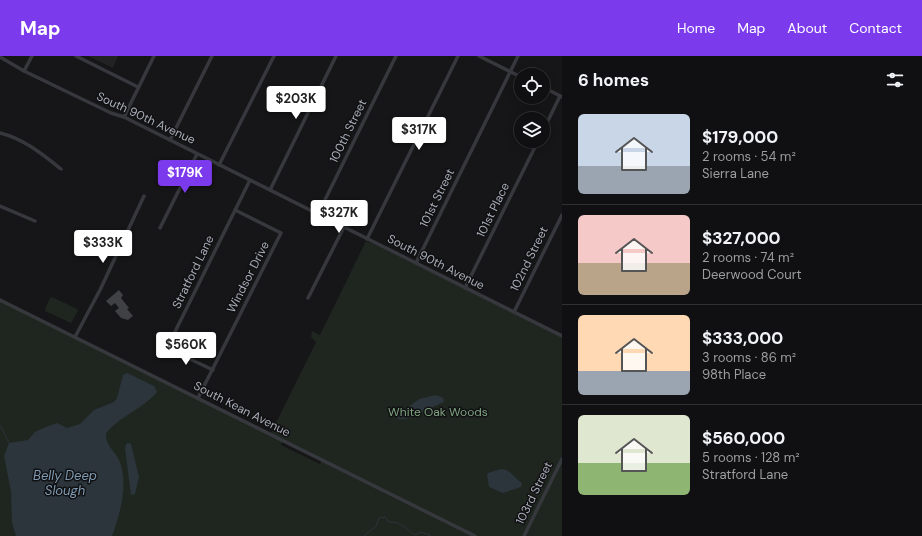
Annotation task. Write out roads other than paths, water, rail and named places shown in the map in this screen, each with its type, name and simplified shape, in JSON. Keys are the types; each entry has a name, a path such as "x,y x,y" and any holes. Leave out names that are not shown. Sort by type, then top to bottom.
{"street":[{"path":"24,71 32,56"},
{"path":"76,56 138,87"},
{"path":"124,117 154,56"},
{"path":"170,140 212,56"},
{"path":"219,165 274,56"},
{"path":"270,190 336,56"},
{"name":"100th Street","path":"318,214 396,56"},
{"path":"367,239 458,56"},
{"path":"479,56 514,73"},
{"name":"101st Street","path":"416,263 518,56"},
{"name":"South 90th Avenue","path":"0,57 24,71 111,113 124,117 562,336"},
{"path":"550,91 561,96 550,117"},
{"path":"0,133 14,137 27,144 61,170"},
{"name":"101st Place","path":"465,288 535,148"},
{"path":"160,228 197,154"},
{"name":"Stratford Lane","path":"213,370 167,348 250,180"},
{"path":"75,337 100,290 144,196"},
{"path":"0,206 35,221"},
{"name":"Windsor Drive","path":"198,398 281,233 235,210"},
{"name":"102nd Street","path":"514,312 562,215"},
{"path":"308,298 344,227"},
{"name":"South Kean Avenue","path":"0,300 475,536"},
{"name":"103rd Street","path":"524,536 562,459"}],"water":[{"name":"Belly Deep Slough","path":"127,373 154,386 157,392 106,433 107,441 119,460 123,478 120,509 112,536 16,536 12,523 11,491 4,456 9,443 28,440 35,432 57,423 67,428 80,424 94,410 114,402 117,398 123,375"},
{"path":"436,395 443,398 444,401 442,403 410,418 398,419 397,416 419,399"},
{"path":"126,444 131,444 139,477 135,494 131,495 125,448"},
{"path":"501,469 509,472 522,483 521,487 503,493 489,487 488,473"}],"waterway":[{"path":"0,425 9,443"},
{"path":"364,536 376,526 379,518 385,517 389,522 400,524 415,535 421,532 430,535 429,536"}],"park label":[{"name":"White Oak Woods","path":"438,412"}]}
